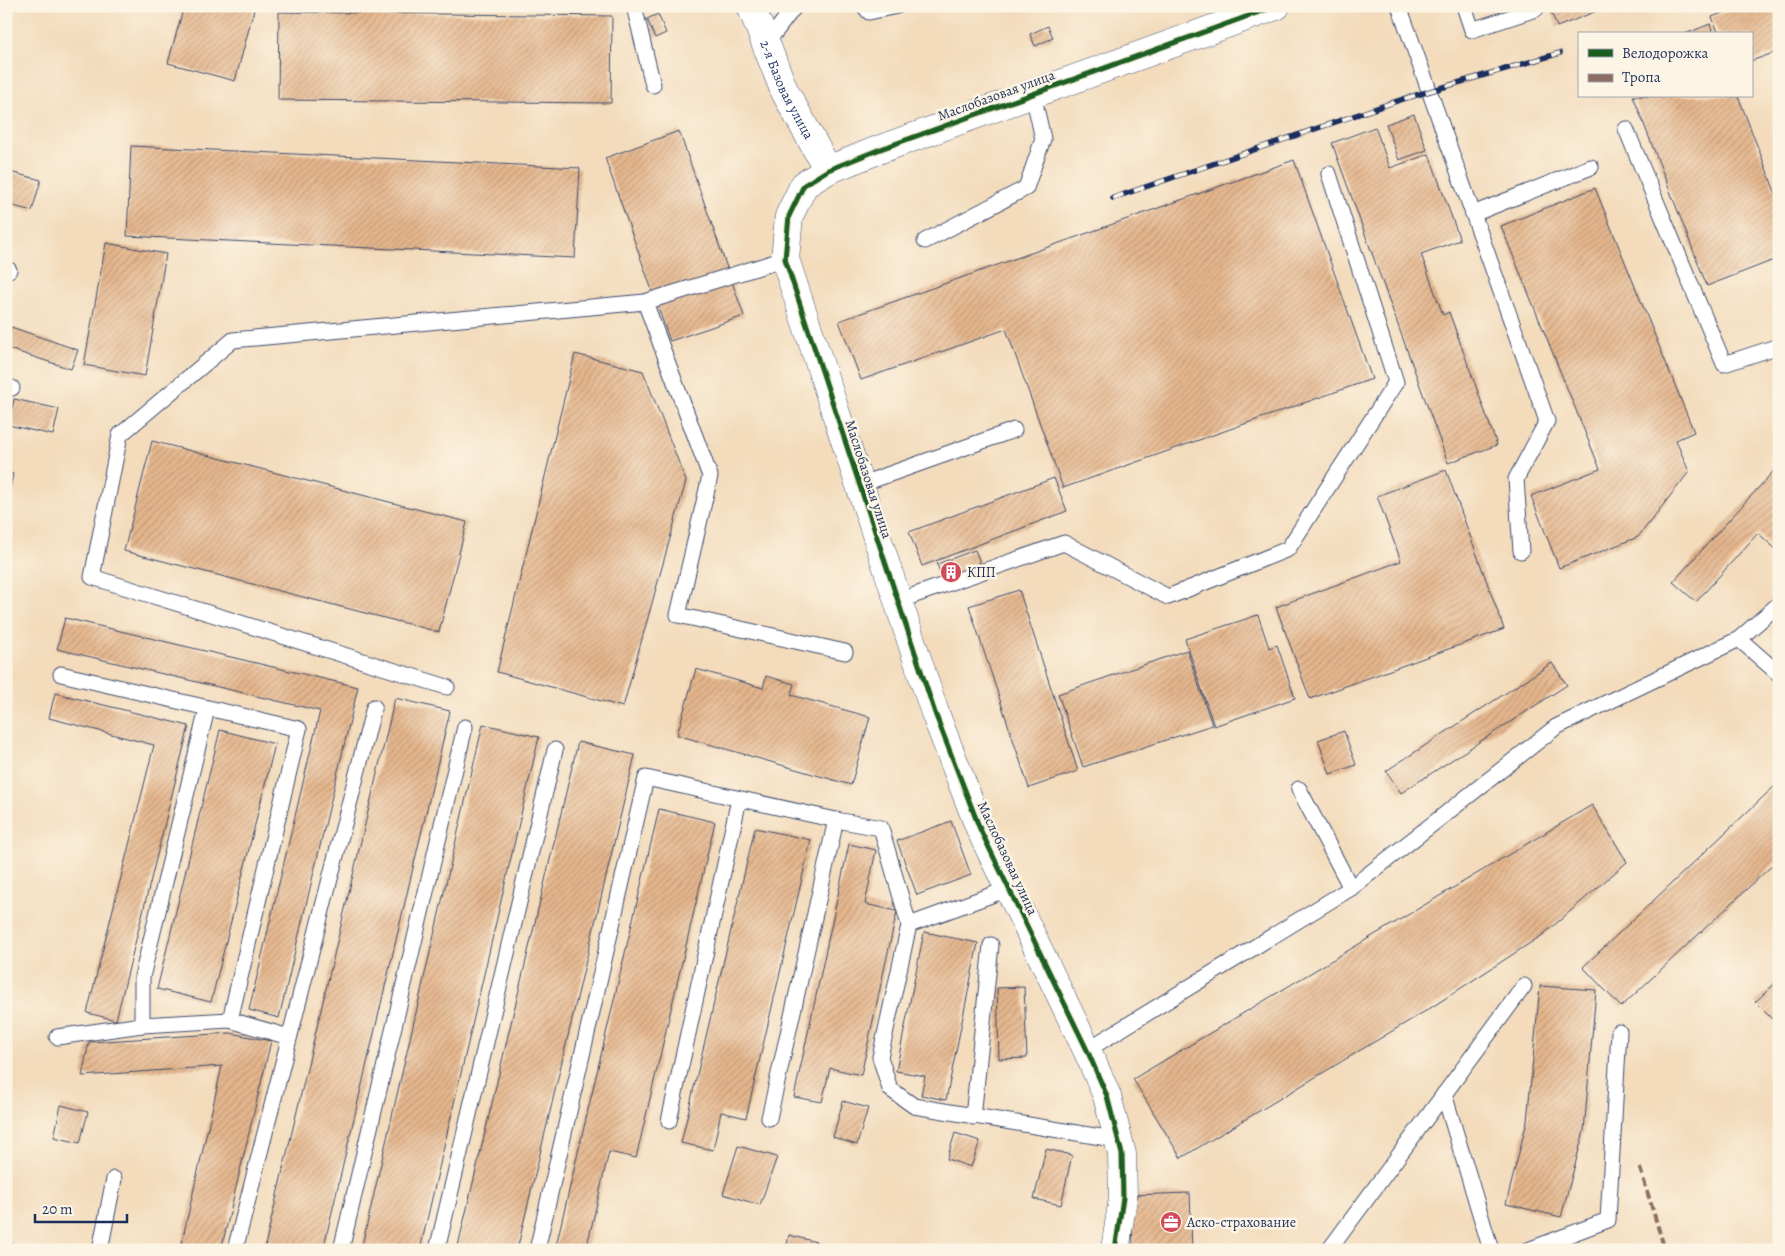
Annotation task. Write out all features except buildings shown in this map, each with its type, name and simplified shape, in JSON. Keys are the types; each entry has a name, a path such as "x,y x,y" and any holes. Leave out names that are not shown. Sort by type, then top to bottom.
{"street":[{"name":"2-я Базовая улица","path":"751,6 784,90 828,170"},
{"name":"Маслобазовая улица","path":"1115,1250 1123,1198 1122,1154 1107,1096 1087,1050 980,829 935,713 785,259 789,216 804,185 828,170 1276,6"}],"lane":[{"path":"634,6 653,85"},
{"path":"766,44 796,6"},
{"path":"864,6 869,12 897,6"},
{"path":"1399,6 1547,421 1516,479 1521,551"},
{"path":"1464,6 1472,30 1536,9"},
{"path":"924,241 1026,188 1043,140 1033,94"},
{"path":"1626,129 1724,364 1779,346"},
{"path":"1473,214 1591,167"},
{"path":"898,601 1064,544 1168,598 1288,549 1396,382 1329,174"},
{"path":"447,687 92,577 120,435 233,340 645,302 785,259"},
{"path":"645,302 710,476 678,615 844,652"},
{"path":"859,485 1014,430"},
{"path":"1087,1050 1351,888 1556,727 1739,639 1779,604"},
{"path":"1739,639 1779,674"},
{"path":"61,674 299,729 230,1020"},
{"path":"235,1250 374,707"},
{"path":"142,1025 142,977 207,709"},
{"path":"340,1250 465,727"},
{"path":"437,1250 555,750"},
{"path":"537,1250 646,778 836,820 881,828 909,925 880,1057 890,1089 914,1106 1119,1140"},
{"path":"1299,789 1351,888"},
{"path":"669,1121 739,799"},
{"path":"769,1118 836,820"},
{"path":"909,925 1008,889"},
{"path":"973,1117 991,945"},
{"path":"1328,1250 1524,986"},
{"path":"57,1037 142,1025 230,1020 289,1037"},
{"path":"1528,1250 1608,1220 1618,1032"},
{"path":"1444,1094 1491,1250"},
{"path":"100,1250 114,1179"}],"railway":[{"path":"1113,198 1403,99 1560,53"}],"marked path":[{"path":"1640,1168 1665,1250"}],"cycle path":[{"path":"1115,1250 1123,1198 1122,1154 1107,1096 1087,1050 980,829 935,713 785,259 789,216 804,185 828,170 878,150 1276,6"}],"place":[{"name":"КПП","path":"951,572"},
{"name":"Аско-страхование","path":"1171,1222"}]}
